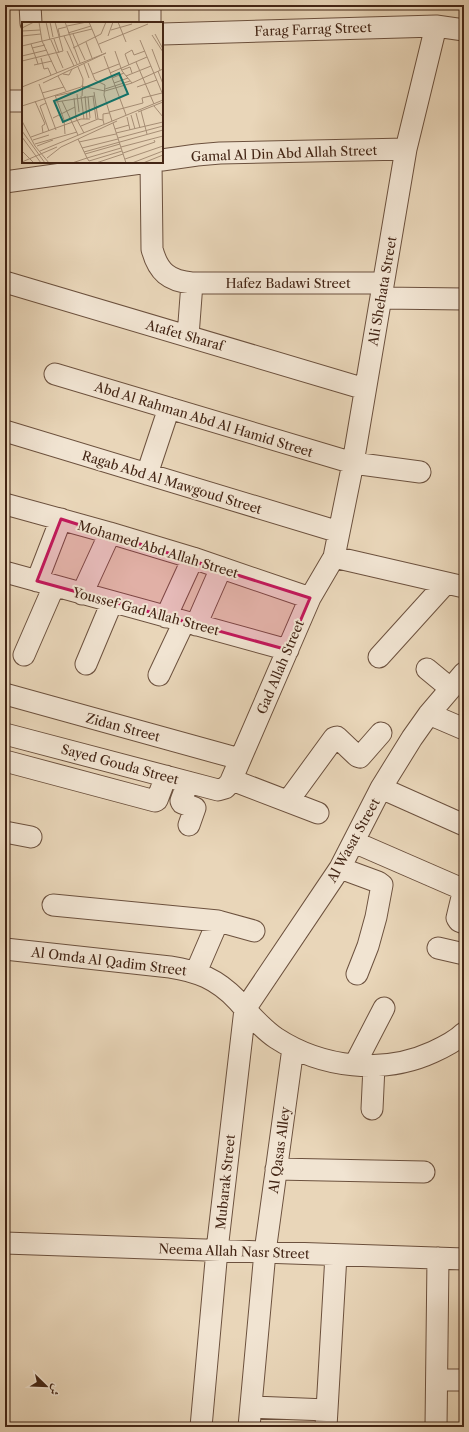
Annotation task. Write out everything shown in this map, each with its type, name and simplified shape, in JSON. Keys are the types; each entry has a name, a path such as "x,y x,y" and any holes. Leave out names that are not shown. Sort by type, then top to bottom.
{"street":[{"path":"30,5 31,22"},
{"path":"150,5 150,22"},
{"name":"Farag Farrag Street","path":"163,34 436,26 464,30"},
{"name":"Ali Shehata Street","path":"334,557 353,462 406,150 436,26"},
{"path":"5,101 22,101"},
{"name":"Gamal Al Din Abd Allah Street","path":"163,160 220,153 406,150"},
{"path":"5,182 41,170 135,163"},
{"name":"Hafez Badawi Street","path":"151,163 152,249 155,260 161,270 170,278 181,282 192,283 382,291 464,299"},
{"name":"Atafet Sharaf","path":"5,282 365,389"},
{"path":"188,336 192,283"},
{"name":"Abd Al Rahman Abd Al Hamid Street","path":"55,374 353,462 420,472"},
{"path":"147,474 169,408"},
{"name":"Ragab Abd Al Mawgoud Street","path":"5,431 339,532"},
{"name":"Mohamed Abd Allah Street","path":"5,504 193,558 310,598"},
{"path":"24,655 46,584 61,519"},
{"path":"82,594 110,533"},
{"path":"334,557 455,585"},
{"name":"Gad Allah Street","path":"232,780 310,598 334,557"},
{"path":"159,675 182,621 193,558"},
{"path":"182,621 221,568"},
{"name":"Youssef Gad Allah Street","path":"5,572 288,650"},
{"path":"379,657 455,585"},
{"path":"86,664 112,602"},
{"path":"427,669 450,688"},
{"name":"Al Wasat Street","path":"245,1009 340,868 381,788 408,744 450,688 464,673"},
{"name":"Zidan Street","path":"5,694 240,759"},
{"path":"430,714 464,729"},
{"path":"288,801 334,738 336,737 360,757 381,733"},
{"name":"Sayed Gouda Street","path":"5,734 221,790 228,786 232,780"},
{"path":"5,761 155,801 158,800 166,776"},
{"path":"232,780 318,813"},
{"path":"188,782 181,801 182,803 195,808 189,825"},
{"path":"381,788 464,825"},
{"path":"5,832 31,837"},
{"path":"354,842 462,889 463,893 457,918 459,921 464,923"},
{"path":"340,868 378,882 382,885 370,938 357,974"},
{"path":"54,905 218,921 254,931"},
{"path":"196,972 218,921"},
{"path":"438,948 464,954"},
{"name":"Al Omda Al Qadim Street","path":"5,949 170,967 196,972 228,991 259,1024 275,1037 293,1048 323,1060 365,1065 398,1064 421,1058 443,1048 464,1034"},
{"path":"372,1109 365,1065 384,1008"},
{"name":"Mubarak Street","path":"201,1427 218,1250 245,1009"},
{"name":"Al Qasas Alley","path":"250,1417 265,1252 293,1048"},
{"path":"276,1169 424,1172"},
{"name":"Neema Allah Nasr Street","path":"5,1243 464,1259"},
{"path":"250,1417 326,1419 336,1255"},
{"path":"436,1427 438,1258"},
{"path":"437,1380 464,1380"}],"highlighted area":[{"path":"61,519 310,598 288,650 37,581"}]}
